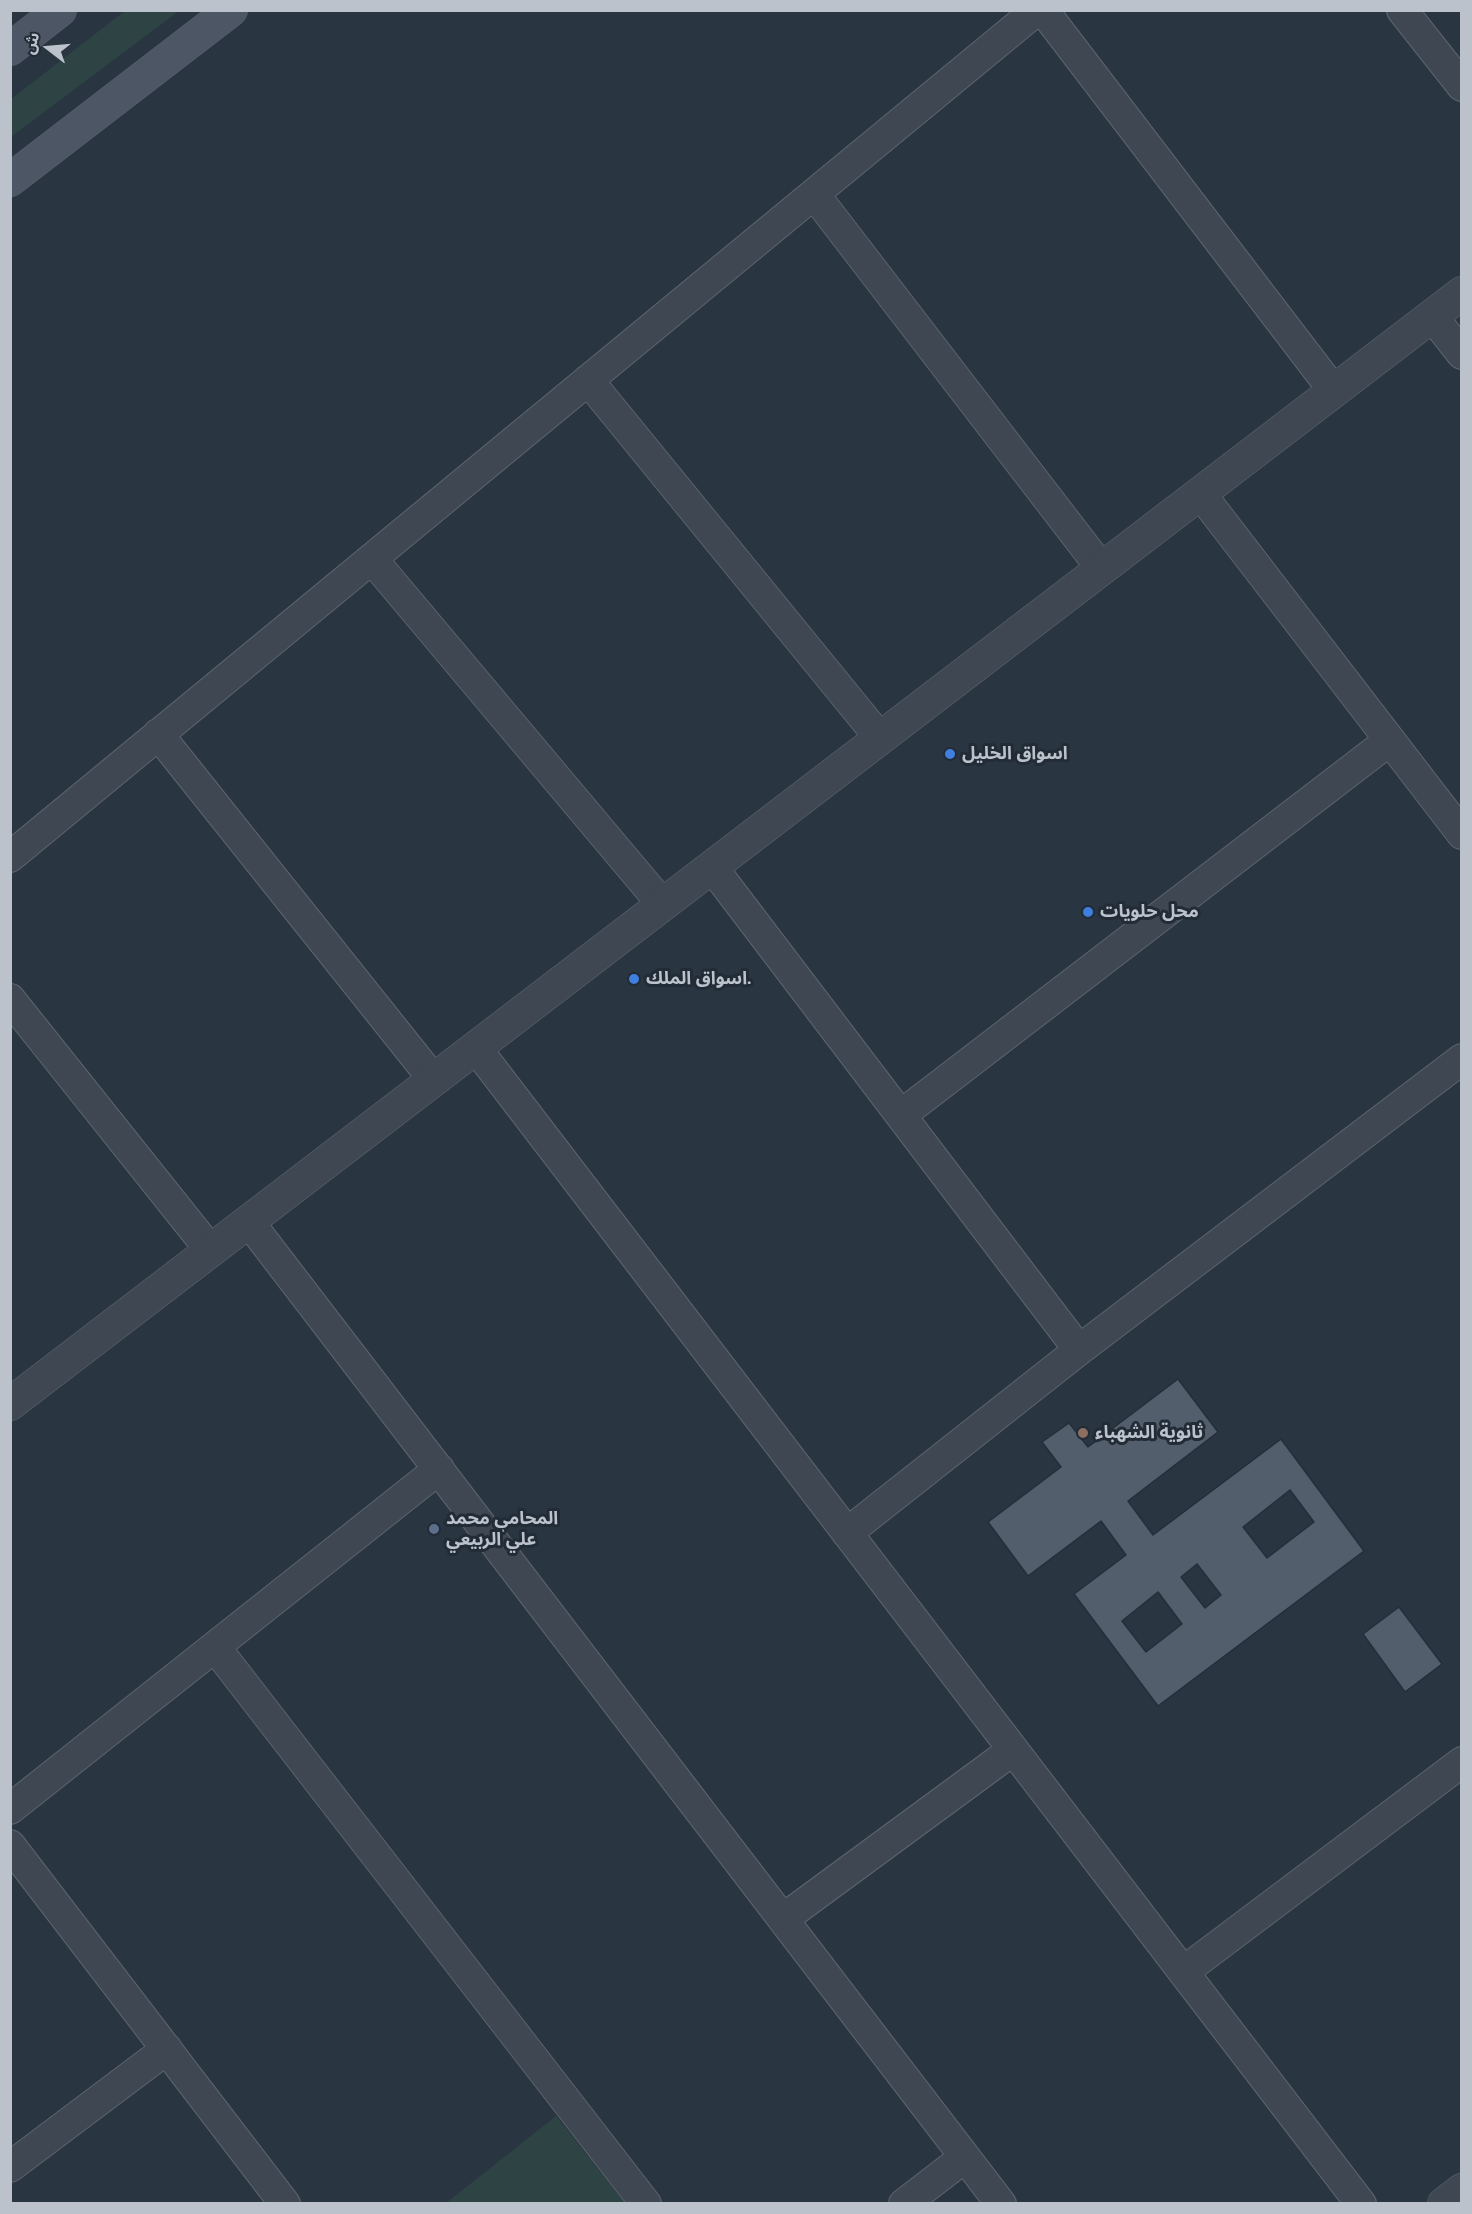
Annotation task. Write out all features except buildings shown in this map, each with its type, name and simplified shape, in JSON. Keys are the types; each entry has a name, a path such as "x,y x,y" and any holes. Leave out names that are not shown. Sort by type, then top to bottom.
{"main road":[{"path":"10,49 60,10"},
{"path":"184,47 193,32 199,10"},
{"path":"10,180 231,10"}],"street":[{"path":"10,856 1037,10"},
{"path":"1043,10 1334,391"},
{"path":"1402,10 1461,86"},
{"path":"814,194 1102,569"},
{"path":"10,1404 1461,293"},
{"path":"1432,316 1461,354"},
{"path":"588,380 880,738"},
{"path":"1200,493 1461,834"},
{"path":"372,559 663,905"},
{"path":"158,734 434,1080"},
{"path":"901,1115 1390,740"},
{"path":"712,867 1079,1350"},
{"path":"10,999 211,1251"},
{"path":"476,1048 1361,2204"},
{"path":"847,1533 1079,1350 1461,1059"},
{"path":"249,1222 1001,2204"},
{"path":"10,1809 439,1469"},
{"path":"215,1647 646,2204"},
{"path":"783,1919 1013,1750"},
{"path":"1183,1972 1461,1762"},
{"path":"10,1845 285,2204"},
{"path":"10,2167 167,2049"},
{"path":"904,2204 965,2157"},
{"path":"1444,2204 1461,2190"}],"green space":[{"path":"126,10 179,11 11,137 11,99"},
{"path":"556,2116 625,2203 446,2203"}],"place":[{"name":"اسواق الخليل","path":"950,754"},
{"name":"محل حلويات","path":"1088,912"},
{"name":"اسواق الملك.","path":"634,979"},
{"name":"ثانوية الشهباء","path":"1083,1433"},
{"name":"المحامي محمد علي الربيعي","path":"434,1529"}]}
